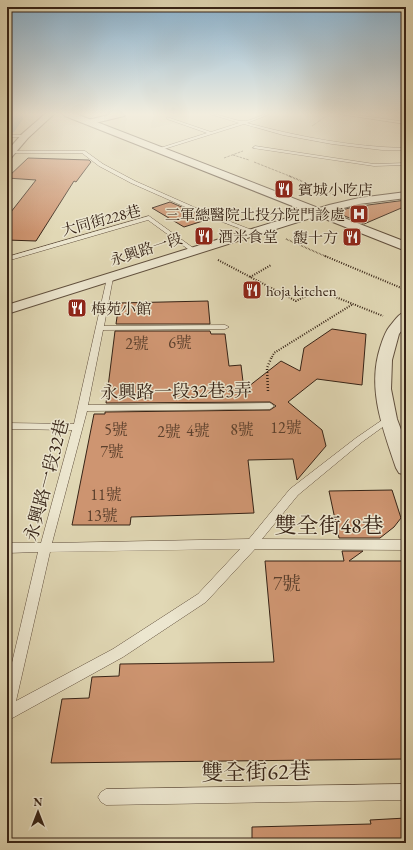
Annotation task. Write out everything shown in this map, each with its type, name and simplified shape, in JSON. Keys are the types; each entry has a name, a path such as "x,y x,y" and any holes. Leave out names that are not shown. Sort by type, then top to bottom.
{"street":[{"path":"171,154 406,247"},
{"name":"永興路一段","path":"7,310 318,212 359,201 406,195"},
{"path":"403,320 392,333 384,360 383,389 388,419 406,468"}],"lane":[{"path":"10,154 22,154"},
{"path":"85,154 101,165 133,182 203,213 259,230"},
{"path":"297,154 374,166 406,164"},
{"name":"大同街228巷","path":"7,259 149,218 197,250"},
{"name":"永興路一段32巷","path":"7,714 45,548 78,427 110,278"},
{"path":"100,328 225,327"},
{"name":"永興路一段32巷3弄","path":"82,408 270,406"},
{"path":"7,714 118,652 202,598 252,544 294,492 359,440 388,419"},
{"path":"7,426 78,427"},
{"name":"雙全街48巷","path":"7,548 252,544 406,545"},
{"name":"雙全街62巷","path":"106,796 406,792"}],"path":[{"path":"233,155 267,166 328,190 344,205"},
{"path":"259,230 406,290"},
{"path":"197,250 296,301 318,290 353,304 403,320"},
{"path":"250,277 271,265"},
{"path":"270,406 267,368 274,352 353,304"}],"building":[{"path":"28,158 89,160 91,162 76,182 74,181 36,241 7,240 7,217 36,180 7,178"},
{"name":"三軍總醫院北投分院門診處","path":"406,200 406,206 364,224 335,212 353,207"},
{"path":"170,202 209,219 184,227 152,208"},
{"path":"208,301 210,324 116,324 119,303"},
{"path":"332,329 366,334 362,385 317,379 288,402 322,430 326,446 297,480 293,459 248,460 254,513 131,517 130,525 72,525 94,414 105,414 105,412 270,410 276,406 270,402 106,403 115,331 210,331 211,334 225,334 229,366 241,365 244,390 281,361 300,371 304,348"},
{"path":"392,490 401,518 394,527 380,538 339,538 329,491"},
{"path":"342,551 363,551 349,561 406,561 406,759 51,763 62,699 89,698 92,677 119,676 120,664 274,662 265,561 344,561"},
{"path":"406,818 406,843 252,843 252,827 371,824 370,820"}],"place":[{"name":"賓城小吃店","path":"284,189"},
{"name":"三軍總醫院北投分院門診處","path":"359,214"},
{"name":"酒米食堂","path":"204,236"},
{"name":"馥十方","path":"352,237"},
{"name":"hoja kitchen","path":"252,290"},
{"name":"梅苑小館","path":"77,308"}]}
